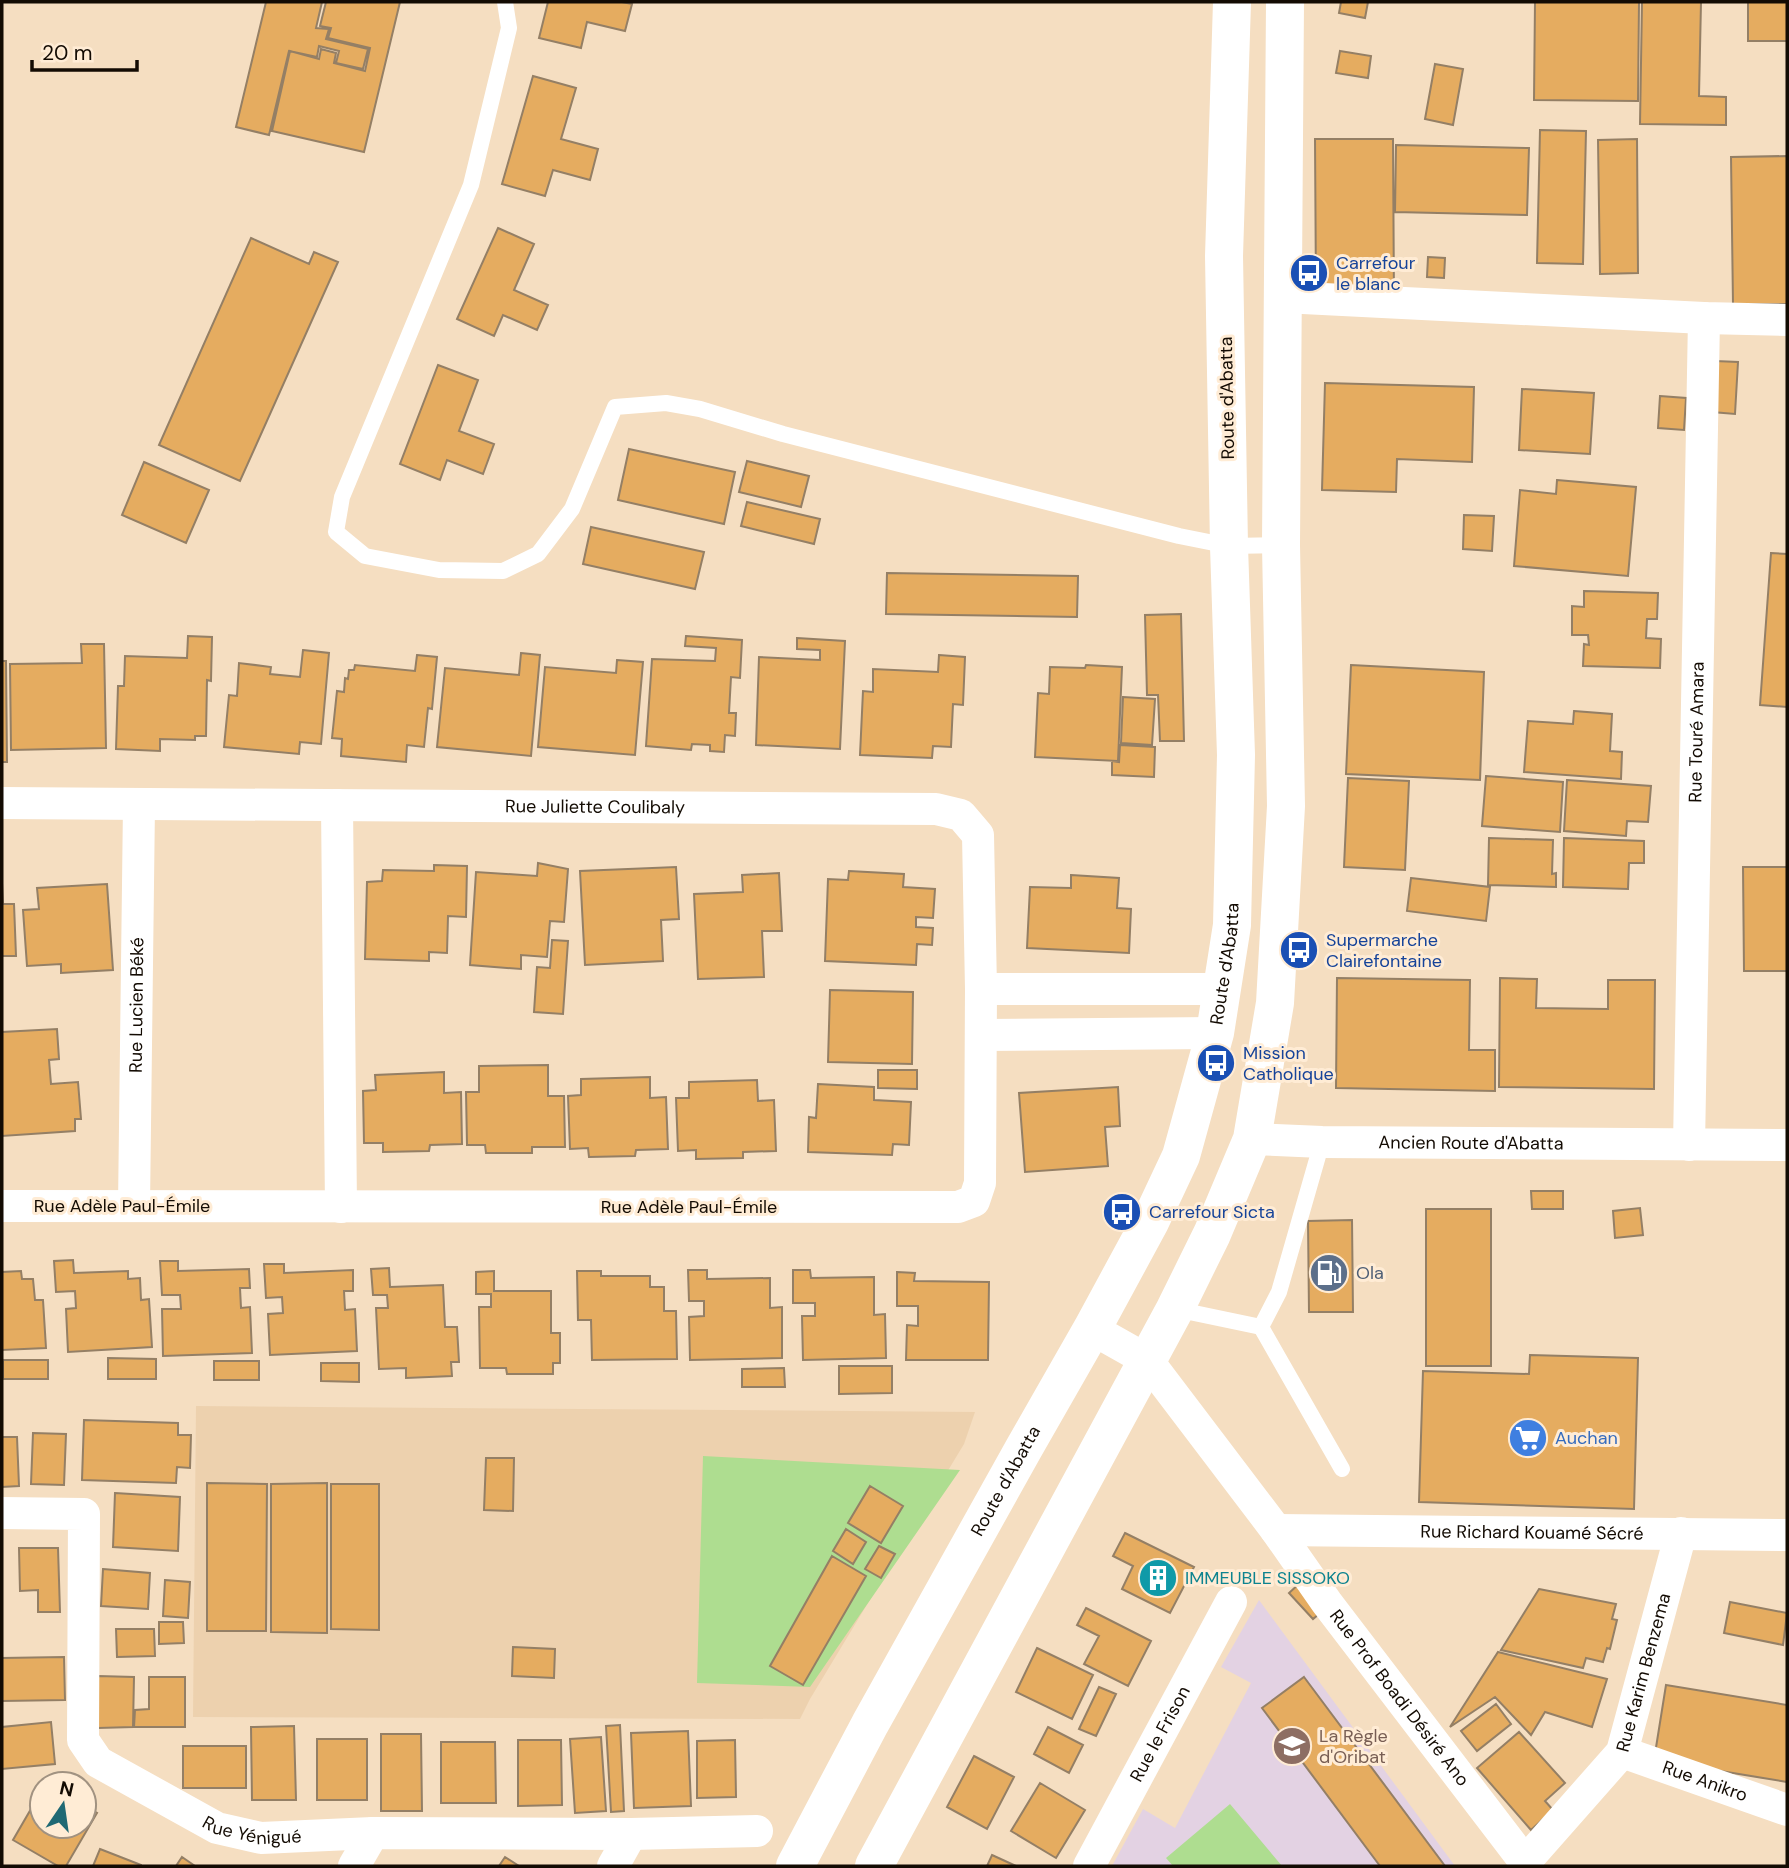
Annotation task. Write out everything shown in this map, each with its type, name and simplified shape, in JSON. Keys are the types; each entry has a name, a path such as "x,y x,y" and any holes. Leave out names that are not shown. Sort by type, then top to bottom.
{"street":[{"name":"Route d'Abatta","path":"796,1866 877,1712 1150,1222 1181,1156 1215,1033 1232,925 1236,755 1224,256 1232,2"},
{"path":"874,1866 1175,1309 1212,1234 1252,1139 1275,1003 1286,806 1281,545 1284,2"},
{"path":"1283,297 1787,320"},
{"name":"Rue Touré Amara","path":"1689,1145 1704,318"},
{"name":"Rue Juliette Coulibaly","path":"2,803 936,809 961,815 978,835 981,1035"},
{"name":"Rue Lucien Béké","path":"134,1206 139,804"},
{"path":"337,805 341,1207"},
{"path":"981,989 1223,989"},
{"path":"981,1035 1215,1033"},
{"name":"Rue Adèle Paul-Émile","path":"2,1206 958,1207 974,1201 980,1183 981,1035"},
{"name":"Ancien Route d'Abatta","path":"1252,1139 1322,1142 1787,1145"},
{"path":"1092,1329 1147,1360"},
{"name":"Rue Prof Boadi Désiré Ano","path":"1147,1360 1276,1530 1326,1603 1526,1864"},
{"name":"Rue Yénigué","path":"2,1513 84,1514 83,1740 99,1762 217,1828 261,1838 373,1833 631,1834 757,1831"},
{"name":"Rue Richard Kouamé Sécré","path":"1276,1530 1787,1535"},
{"name":"Rue Karim Benzema","path":"1526,1864 1622,1752 1681,1534"},
{"name":"Rue le Frison","path":"1089,1866 1231,1602"},
{"name":"Rue Anikro","path":"1622,1752 1787,1810"},
{"path":"354,1866 373,1833"},
{"path":"613,1866 631,1834"}],"lane":[{"path":"505,2 509,28 471,185 342,497 335,532 365,556 439,570 503,571 538,554 572,509 615,407 666,403 700,409 783,434 1179,536 1229,545 1281,545"},
{"path":"1261,1327 1279,1292 1322,1142"},
{"path":"1175,1309 1261,1327 1342,1469"}],"shaded area":[{"path":"196,1406 975,1412 964,1444 800,1719 193,1717"},
{"name":"La Règle d'Oribat","path":"1259,1600 1455,1866 1112,1866 1143,1809 1175,1828 1251,1683 1221,1667"}],"green space":[{"path":"703,1456 960,1470 810,1687 697,1683"},
{"path":"1230,1804 1282,1866 1173,1866 1166,1858"}],"building":[{"path":"266,2 322,2 316,28 329,29 326,39 368,49 363,69 336,63 339,51 319,46 317,57 289,51 269,135 236,127"},
{"path":"326,2 400,2 364,152 272,131 290,51 319,59 321,49 336,53 334,63 365,71 370,48 328,38 331,28 320,26"},
{"path":"548,2 632,4 625,31 587,22 581,48 539,38"},
{"path":"1341,2 1368,2 1365,18 1339,13"},
{"path":"1535,2 1639,2 1638,101 1534,100"},
{"path":"1642,2 1701,2 1699,96 1726,97 1726,125 1640,124"},
{"path":"1748,2 1787,2 1787,41 1748,41"},
{"path":"1340,51 1371,56 1368,78 1336,73"},
{"path":"1435,64 1463,69 1453,125 1425,119"},
{"path":"533,76 576,88 561,139 598,149 590,180 553,170 545,196 502,184"},
{"path":"1540,130 1586,131 1583,264 1537,263"},
{"path":"1315,139 1393,139 1394,303 1316,295"},
{"path":"1637,139 1638,273 1600,274 1598,140"},
{"path":"1396,145 1529,148 1527,215 1395,212"},
{"path":"1787,156 1787,304 1733,304 1731,157"},
{"path":"498,228 534,244 514,290 548,305 537,330 503,315 494,336 457,319"},
{"path":"251,238 309,264 314,252 338,262 240,481 159,445"},
{"path":"1428,257 1445,258 1444,278 1427,277"},
{"path":"1715,361 1738,362 1735,414 1712,412"},
{"path":"438,365 478,380 459,431 494,444 483,474 447,460 440,480 400,464"},
{"path":"1325,383 1474,387 1472,462 1397,459 1396,492 1322,490"},
{"path":"1522,389 1594,393 1590,454 1519,450"},
{"path":"1660,396 1686,398 1684,430 1658,428"},
{"path":"629,449 735,472 724,524 618,500"},
{"path":"747,461 809,476 801,507 739,492"},
{"path":"144,462 209,490 186,543 122,515"},
{"path":"1557,480 1636,487 1628,576 1514,566 1520,490 1556,494"},
{"path":"747,502 820,519 814,544 741,526"},
{"path":"1464,515 1494,516 1492,551 1463,549"},
{"path":"591,527 704,552 695,589 583,564"},
{"path":"1771,553 1787,554 1787,707 1760,705"},
{"path":"887,573 1078,576 1077,617 886,614"},
{"path":"1584,591 1658,593 1657,619 1647,619 1646,638 1661,639 1660,668 1583,666 1584,644 1589,645 1588,635 1572,635 1572,606 1584,607"},
{"path":"1181,614 1184,741 1160,741 1158,695 1147,695 1145,615"},
{"path":"188,636 212,637 211,681 207,680 206,736 195,736 195,740 160,739 160,751 116,749 118,686 124,686 125,656 187,658"},
{"path":"686,636 742,640 740,678 731,677 729,713 736,713 735,736 725,735 724,752 710,751 710,745 692,744 691,750 646,746 652,659 715,661 716,648 685,646"},
{"path":"797,638 845,641 840,749 756,745 759,657 820,660 820,650 797,649"},
{"path":"81,644 104,644 106,748 11,750 10,664 82,663"},
{"path":"303,650 329,653 321,744 300,742 299,754 224,747 229,695 237,696 239,663 271,667 270,674 300,677"},
{"path":"521,653 540,655 531,756 437,747 445,668 519,675"},
{"path":"417,655 437,657 432,709 428,708 424,747 407,745 406,762 341,756 342,739 332,738 337,691 344,692 345,678 348,679 349,670 354,670 355,665 415,671"},
{"path":"939,655 965,657 963,705 953,704 951,747 933,746 932,758 860,755 863,691 873,692 873,669 938,672"},
{"path":"617,660 643,662 635,755 538,747 545,667 616,673"},
{"path":"2,661 6,661 7,762 2,762"},
{"path":"1086,665 1122,667 1118,761 1035,757 1038,693 1049,694 1050,667 1085,668"},
{"path":"1351,665 1484,672 1480,780 1346,774"},
{"path":"1123,697 1155,699 1152,745 1121,743"},
{"path":"1574,711 1612,714 1610,751 1622,752 1621,779 1524,772 1528,721 1573,724"},
{"path":"1120,745 1155,747 1154,777 1112,775 1112,761 1119,762"},
{"path":"1486,776 1563,782 1560,832 1482,826"},
{"path":"1348,778 1409,781 1405,870 1344,867"},
{"path":"1567,780 1651,786 1648,822 1627,821 1626,836 1564,831"},
{"path":"1489,838 1553,840 1552,874 1556,873 1556,887 1488,885"},
{"path":"1564,838 1644,841 1644,863 1629,863 1628,889 1563,887"},
{"path":"538,863 568,869 564,922 550,921 547,957 521,955 521,969 470,965 476,872 537,876"},
{"path":"434,865 467,866 466,917 448,916 447,953 429,952 429,961 365,959 367,882 382,881 383,870 434,871"},
{"path":"676,867 679,919 661,920 663,961 585,965 580,871"},
{"path":"1743,867 1787,867 1787,971 1744,971"},
{"path":"849,871 904,874 903,887 935,889 933,918 916,917 916,927 933,928 932,945 917,944 916,965 825,961 828,879 848,880"},
{"path":"779,873 782,931 762,931 764,977 698,979 694,894 743,892 742,875"},
{"path":"1071,875 1119,878 1117,908 1131,909 1129,953 1027,948 1030,887 1071,888"},
{"path":"1411,878 1490,887 1486,921 1407,911"},
{"path":"2,883 3,904 14,904 16,956 2,956"},
{"path":"107,884 113,970 61,973 61,964 27,966 23,910 39,909 37,888"},
{"path":"552,940 568,941 563,1014 534,1012 537,967 550,968"},
{"path":"1337,978 1470,980 1469,1050 1495,1050 1495,1091 1336,1088"},
{"path":"1500,978 1537,979 1536,1008 1608,1009 1608,980 1655,980 1654,1089 1499,1087"},
{"path":"830,990 913,992 912,1064 828,1062"},
{"path":"57,1029 59,1059 49,1060 51,1084 78,1082 81,1119 75,1119 75,1131 2,1136 2,1032"},
{"path":"548,1065 548,1096 564,1096 565,1147 532,1147 532,1153 486,1153 485,1145 467,1145 466,1092 479,1092 479,1066"},
{"path":"878,1070 917,1070 917,1089 878,1088"},
{"path":"444,1072 444,1093 461,1092 462,1144 430,1145 429,1151 383,1152 383,1143 364,1143 363,1091 376,1090 375,1075"},
{"path":"650,1077 650,1098 666,1097 668,1149 636,1150 635,1156 589,1157 588,1148 570,1149 568,1096 581,1095 581,1079"},
{"path":"757,1080 758,1101 774,1100 776,1151 743,1152 743,1158 696,1159 696,1150 678,1151 676,1098 689,1098 689,1082"},
{"path":"818,1084 874,1087 874,1100 911,1102 909,1145 893,1144 892,1155 808,1152 809,1117 816,1118"},
{"path":"1118,1087 1120,1126 1105,1127 1108,1166 1025,1172 1019,1093"},
{"path":"1531,1191 1563,1191 1563,1209 1532,1209"},
{"path":"1640,1208 1643,1235 1615,1238 1613,1211"},
{"path":"1426,1209 1491,1209 1491,1366 1426,1366"},
{"path":"1352,1220 1353,1312 1309,1312 1308,1221"},
{"path":"73,1260 74,1273 128,1271 128,1279 140,1278 141,1300 149,1299 152,1347 68,1352 66,1309 76,1308 75,1291 56,1292 54,1261"},
{"path":"160,1261 178,1261 178,1271 249,1269 250,1288 240,1288 241,1308 250,1307 252,1353 163,1356 162,1309 181,1309 180,1295 162,1295"},
{"path":"264,1264 284,1264 284,1273 353,1270 353,1291 344,1291 345,1310 355,1309 357,1351 270,1355 268,1314 283,1313 282,1297 266,1298"},
{"path":"389,1268 390,1287 443,1285 445,1327 457,1327 459,1362 451,1362 452,1376 406,1378 406,1368 379,1369 376,1308 388,1308 387,1295 373,1295 371,1269"},
{"path":"688,1270 707,1270 707,1279 770,1278 770,1308 782,1307 782,1358 690,1360 689,1317 704,1316 704,1301 689,1301"},
{"path":"793,1270 810,1270 811,1278 874,1277 874,1315 885,1314 886,1358 803,1360 802,1316 815,1316 815,1303 793,1303"},
{"path":"21,1271 22,1279 33,1279 35,1300 43,1300 46,1348 2,1350 2,1272"},
{"path":"494,1271 494,1291 551,1291 551,1333 560,1333 560,1363 553,1363 553,1374 507,1374 506,1368 480,1368 479,1307 491,1307 491,1294 476,1294 476,1272"},
{"path":"577,1271 601,1271 601,1276 650,1276 650,1287 664,1287 664,1311 676,1311 677,1359 592,1360 591,1320 578,1320"},
{"path":"897,1272 915,1273 914,1281 989,1282 988,1360 906,1360 907,1325 918,1326 918,1306 897,1306"},
{"name":"Auchan","path":"1530,1355 1638,1358 1634,1509 1419,1502 1423,1371 1529,1374"},
{"path":"108,1358 156,1359 156,1379 108,1379"},
{"path":"3,1360 48,1360 48,1379 3,1379"},
{"path":"214,1361 259,1361 259,1380 214,1380"},
{"path":"321,1363 359,1363 359,1382 321,1381"},
{"path":"839,1366 892,1366 892,1393 839,1394"},
{"path":"784,1368 785,1387 742,1387 742,1369"},
{"path":"84,1420 178,1423 178,1435 191,1435 190,1468 177,1467 176,1483 82,1480"},
{"path":"33,1433 66,1434 64,1485 31,1484"},
{"path":"2,1437 17,1437 19,1486 2,1487"},
{"path":"486,1458 514,1458 513,1511 484,1510"},
{"path":"207,1483 267,1484 266,1631 207,1631"},
{"path":"327,1483 327,1633 271,1632 271,1484"},
{"path":"331,1484 379,1484 379,1630 331,1629"},
{"path":"870,1486 903,1506 881,1543 848,1523"},
{"path":"115,1493 180,1497 178,1551 113,1547"},
{"path":"846,1529 866,1542 853,1564 833,1551"},
{"name":"IMMEUBLE SISSOKO","path":"1125,1533 1194,1567 1170,1613 1122,1589 1133,1566 1113,1556"},
{"path":"879,1546 895,1554 881,1578 865,1569"},
{"path":"19,1548 58,1548 60,1612 38,1612 38,1590 20,1591"},
{"path":"832,1556 866,1576 803,1685 770,1666"},
{"path":"103,1569 150,1573 148,1609 101,1606"},
{"path":"165,1580 190,1582 188,1618 163,1616"},
{"path":"1301,1582 1325,1609 1313,1619 1289,1593"},
{"path":"1539,1589 1616,1604 1612,1619 1617,1620 1610,1649 1607,1648 1603,1662 1586,1658 1583,1668 1501,1650"},
{"path":"1730,1602 1787,1613 1783,1645 1724,1633"},
{"path":"1086,1608 1151,1641 1128,1686 1084,1664 1099,1636 1077,1625"},
{"path":"159,1622 183,1622 184,1643 159,1644"},
{"path":"116,1629 154,1629 155,1656 117,1657"},
{"path":"513,1647 555,1649 554,1678 512,1676"},
{"path":"1037,1648 1093,1675 1072,1719 1016,1692"},
{"path":"1498,1652 1607,1679 1592,1727 1545,1712 1531,1735 1495,1697 1450,1727"},
{"path":"64,1657 65,1700 2,1701 2,1658"},
{"path":"98,1676 134,1677 133,1727 98,1728"},
{"path":"149,1677 185,1677 185,1727 134,1727 135,1710 149,1709"},
{"path":"1304,1677 1445,1866 1380,1866 1262,1708"},
{"path":"1666,1685 1787,1705 1787,1782 1654,1760"},
{"path":"1099,1687 1116,1694 1096,1736 1079,1729"},
{"path":"1496,1704 1511,1724 1477,1751 1461,1731"},
{"path":"51,1722 55,1764 2,1769 2,1727"},
{"path":"620,1725 624,1811 611,1812 606,1726"},
{"path":"294,1726 296,1800 252,1800 251,1727"},
{"path":"1048,1727 1083,1745 1069,1773 1034,1754"},
{"path":"688,1731 691,1806 634,1808 631,1733"},
{"path":"1519,1732 1565,1783 1545,1801 1553,1810 1531,1830 1477,1768"},
{"path":"381,1734 421,1734 422,1811 381,1811"},
{"path":"601,1737 606,1811 575,1813 570,1739"},
{"path":"317,1739 367,1739 367,1800 317,1800"},
{"path":"518,1740 561,1740 562,1805 518,1806"},
{"path":"735,1740 736,1797 697,1798 697,1741"},
{"path":"441,1742 495,1742 496,1803 441,1803"},
{"path":"183,1746 246,1746 246,1788 183,1788"},
{"path":"974,1756 1014,1777 987,1829 947,1807"},
{"path":"1040,1783 1085,1810 1056,1858 1011,1831"},
{"path":"28,1814 28,1840 81,1840 66,1866 58,1866 13,1840"},
{"path":"100,1849 141,1865 141,1866 93,1866"},
{"path":"992,1855 1016,1866 987,1866"},
{"path":"182,1857 195,1866 176,1866"},
{"path":"505,1857 519,1866 499,1866"}],"place":[{"name":"Carrefour le blanc","path":"1309,273"},
{"name":"Supermarche Clairefontaine","path":"1299,950"},
{"name":"Mission Catholique","path":"1216,1063"},
{"name":"Carrefour Sicta","path":"1122,1212"},
{"name":"Ola","path":"1329,1273"},
{"name":"Auchan","path":"1528,1438"},
{"name":"IMMEUBLE SISSOKO","path":"1158,1578"},
{"name":"La Règle d'Oribat","path":"1292,1746"}]}
